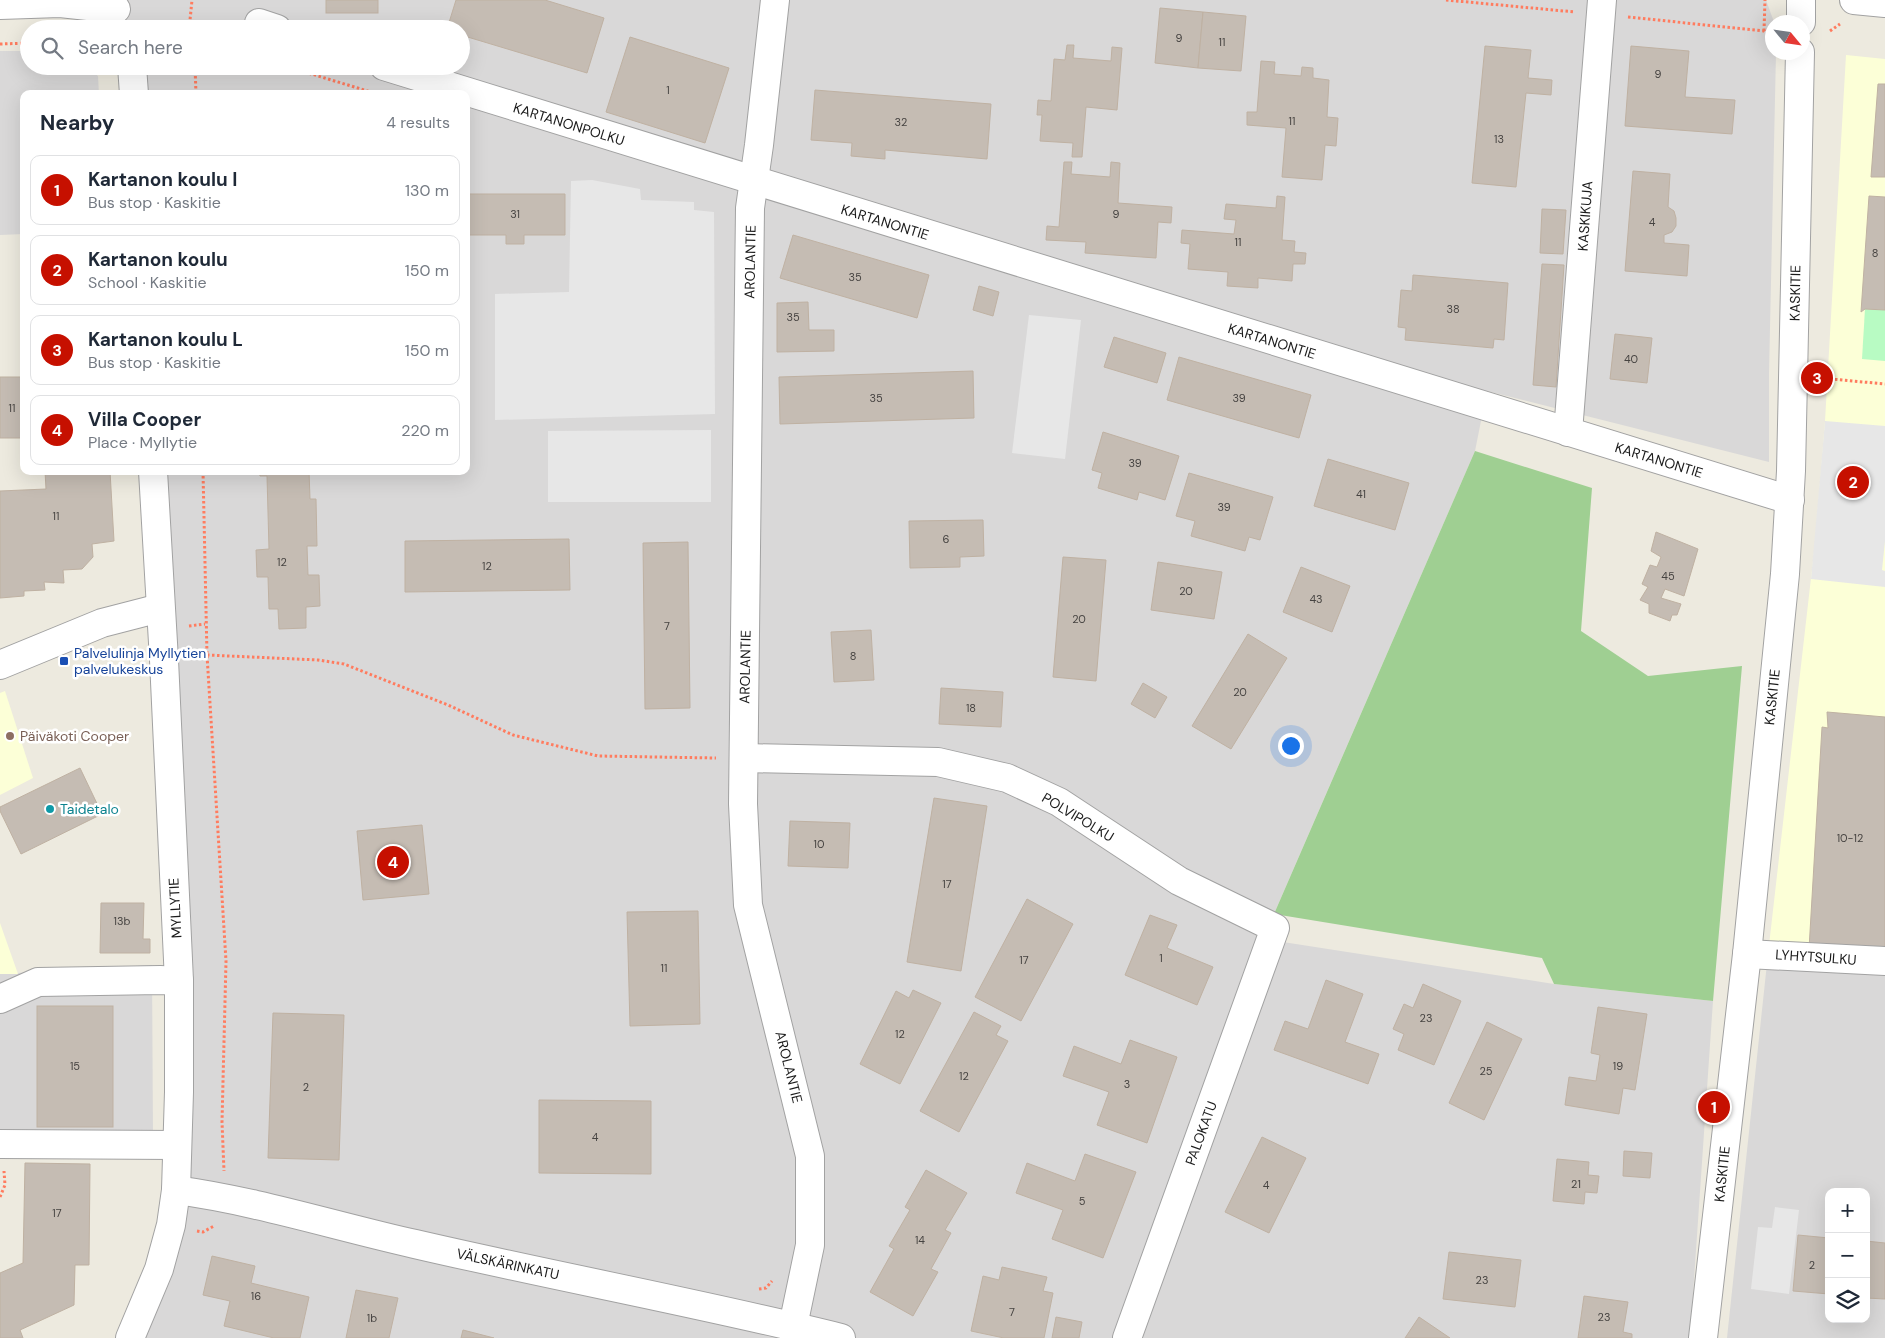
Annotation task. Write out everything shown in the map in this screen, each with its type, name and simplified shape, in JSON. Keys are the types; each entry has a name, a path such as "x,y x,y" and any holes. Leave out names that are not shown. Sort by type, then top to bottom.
{"street":[{"name":"AROLANTIE","path":"775,0 750,208 743,804 748,905 810,1156 810,1245 793,1326"},
{"name":"KASKIKUJA","path":"1568,432 1602,0"},
{"path":"1801,0 1801,15"},
{"path":"1854,0 1885,3"},
{"path":"0,5 60,3 120,13"},
{"name":"KASKITIE","path":"1703,1338 1747,954 1785,574 1790,500 1800,60"},
{"path":"133,75 134,90"},
{"name":"KARTANONPOLKU","path":"413,75 461,90"},
{"name":"KARTANONPOLKU","path":"470,93 754,181"},
{"name":"KARTANONTIE","path":"754,181 1790,500"},
{"name":"MYLLYTIE","path":"130,1338 159,1269 171,1225 176,1190 179,981 153,475"},
{"path":"0,665 102,623 160,608"},
{"name":"POLVIPOLKU","path":"744,758 938,762 1006,778 1059,802 1179,881 1275,928"},
{"name":"PALOKATU","path":"1127,1338 1275,928"},
{"name":"LYHYTSULKU","path":"1747,954 1885,961"},
{"path":"0,999 38,982 179,981"},
{"path":"2,1154 177,1145"},
{"name":"VÄLSKÄRINKATU","path":"176,1190 221,1196 415,1244 841,1338"}],"path":[{"path":"190,20 192,0"},
{"path":"1764,31 1765,0"},
{"path":"0,44 20,44"},
{"path":"195,75 196,90"},
{"path":"314,75 363,90"},
{"path":"1817,378 1885,384"},
{"path":"203,475 207,654 226,961 222,1122 224,1172 221,1196"},
{"path":"207,654 318,660 344,664 448,706 513,735 598,756 744,758"},
{"path":"0,1197 5,1185 2,1154"}],"shaded area":[{"path":"118,0 1766,0 1771,15 1765,15 1765,60 1776,60 1769,462 1487,391 1475,451 1263,939 1554,984 1713,1001 1690,1338 130,1338 171,1225 153,475 470,475 470,90 134,90 133,75 470,75 470,20 122,20 116,9"},
{"path":"0,51 20,51 20,75 97,75 99,90 20,90 20,234 0,235"},
{"path":"1846,55 1885,59 1885,959 1768,954 1815,543 1825,421"},
{"path":"592,180 640,189 641,200 694,202 694,210 714,212 715,414 495,420 495,294 569,292 571,181"},
{"path":"1029,315 1081,320 1065,459 1012,453"},
{"path":"1825,421 1885,426 1885,541 1882,570 1885,571 1885,587 1811,579"},
{"path":"711,430 711,502 548,502 548,431"},
{"name":"Päiväkoti Cooper","path":"5,691 33,778 0,795 0,693"},
{"path":"0,923 18,974 0,974"},
{"path":"1768,954 1885,961 1885,1338 1727,1338"},
{"path":"152,965 153,1138 0,1137 0,974"},
{"path":"1775,1207 1799,1210 1789,1294 1751,1289 1758,1227 1772,1228"}],"green space":[{"path":"1865,309 1885,310 1885,361 1862,359"},
{"path":"1475,451 1592,488 1581,631 1648,676 1742,666 1713,1001 1554,984 1542,958 1274,914"}],"building":[{"path":"326,0 378,0 378,13 326,13"},
{"path":"456,0 545,0 604,18 587,73 470,38 470,20 450,20"},
{"path":"1160,8 1203,12 1198,68 1155,63"},
{"path":"1203,12 1246,16 1241,71 1198,68"},
{"path":"630,37 729,68 705,143 606,112"},
{"path":"1067,45 1074,45 1073,58 1111,61 1112,47 1122,48 1117,110 1086,107 1082,157 1072,157 1073,143 1040,141 1042,115 1037,115 1038,100 1051,101 1054,59 1065,60"},
{"path":"1485,46 1531,50 1528,78 1552,80 1551,95 1526,93 1516,187 1472,183"},
{"path":"1631,46 1689,51 1685,97 1735,100 1732,134 1625,126"},
{"path":"1261,61 1275,62 1274,74 1301,76 1302,67 1313,68 1313,78 1329,80 1327,117 1338,118 1336,146 1325,145 1322,180 1282,177 1286,128 1247,125 1247,112 1257,112"},
{"path":"1878,84 1885,84 1885,177 1871,177"},
{"path":"815,90 991,104 987,159 885,150 885,159 851,156 852,143 811,140"},
{"path":"1064,162 1072,162 1071,174 1110,177 1111,162 1120,163 1118,203 1172,207 1171,223 1158,222 1156,258 1085,253 1086,242 1046,240 1047,226 1059,227"},
{"path":"1633,171 1670,174 1668,207 1674,211 1676,226 1672,232 1664,235 1664,243 1689,245 1687,276 1625,271"},
{"path":"470,194 565,194 565,235 524,235 524,244 506,244 506,235 470,235"},
{"path":"1277,196 1285,197 1282,240 1295,241 1294,252 1306,253 1305,264 1293,264 1292,281 1258,278 1258,288 1227,286 1228,272 1188,269 1190,244 1181,243 1182,230 1234,234 1236,220 1224,219 1226,204 1276,208"},
{"path":"1869,196 1885,197 1885,310 1865,309 1861,312"},
{"path":"1542,209 1566,210 1563,254 1540,253"},
{"path":"793,235 929,275 917,318 780,278"},
{"path":"1542,264 1564,265 1556,387 1533,385"},
{"path":"1413,275 1508,283 1504,340 1494,339 1493,348 1405,340 1406,328 1398,327 1401,290 1412,291"},
{"path":"979,286 999,292 993,316 973,310"},
{"path":"808,302 809,330 834,330 834,351 777,352 777,303"},
{"path":"1615,334 1652,338 1647,383 1610,379"},
{"path":"1114,337 1166,353 1157,383 1104,367"},
{"path":"1179,357 1311,395 1299,438 1167,400"},
{"path":"973,371 974,418 780,424 779,377"},
{"path":"0,377 20,377 20,438 0,438"},
{"path":"1103,432 1179,456 1165,500 1139,492 1137,500 1098,488 1102,473 1092,470"},
{"path":"1328,459 1409,483 1395,530 1314,506"},
{"path":"1189,473 1273,497 1260,540 1249,537 1245,551 1191,536 1195,521 1176,516"},
{"path":"45,475 110,475 114,541 92,544 93,557 82,569 63,570 64,583 44,582 45,590 24,591 24,596 0,598 0,491 46,489"},
{"path":"309,475 310,499 316,499 317,546 307,546 308,575 319,575 320,606 306,607 306,628 279,629 278,609 269,609 268,577 257,577 256,550 269,549 267,476 260,476"},
{"path":"983,520 984,556 960,557 960,567 910,568 909,521"},
{"path":"1656,532 1698,549 1684,596 1665,589 1661,598 1681,604 1677,615 1672,615 1670,621 1649,613 1649,604 1640,600 1648,587 1642,584 1650,565 1657,567 1661,557 1651,551"},
{"path":"569,539 570,590 405,592 405,541"},
{"path":"688,542 690,708 645,709 643,543"},
{"path":"1063,557 1106,560 1096,681 1053,677"},
{"path":"1158,562 1222,572 1214,619 1151,610"},
{"path":"1301,567 1350,586 1332,632 1283,612"},
{"path":"871,630 874,680 834,682 831,632"},
{"path":"1248,634 1287,658 1231,749 1192,726"},
{"path":"1143,683 1167,697 1155,718 1131,704"},
{"path":"941,688 1003,692 1001,727 939,724"},
{"path":"1827,712 1885,717 1885,954 1809,949 1822,727 1828,728"},
{"name":"Taidetalo","path":"80,768 102,814 21,854 0,811 0,807"},
{"path":"934,798 987,806 961,971 907,962"},
{"path":"790,821 850,823 848,868 788,866"},
{"path":"422,825 429,894 363,900 357,831"},
{"path":"1027,899 1073,924 1021,1021 975,997"},
{"path":"101,903 144,903 143,939 150,939 150,953 100,953"},
{"path":"698,911 700,1024 630,1026 627,912"},
{"path":"1150,915 1177,925 1167,948 1213,967 1197,1005 1125,975"},
{"path":"1326,980 1363,994 1345,1042 1379,1054 1368,1084 1274,1050 1285,1021 1308,1029"},
{"path":"1423,984 1461,1001 1434,1065 1398,1050 1404,1034 1393,1029 1404,1004 1413,1008"},
{"path":"913,990 941,1003 900,1084 860,1064 896,991 909,998"},
{"path":"37,1006 113,1006 113,1127 37,1127"},
{"path":"1598,1007 1647,1014 1635,1090 1623,1088 1619,1114 1565,1105 1569,1077 1596,1081 1600,1055 1591,1053"},
{"path":"974,1012 1001,1026 996,1035 1008,1041 959,1132 920,1111"},
{"path":"273,1013 344,1015 339,1160 268,1158"},
{"path":"1487,1022 1522,1039 1484,1120 1449,1103"},
{"path":"1130,1040 1177,1057 1147,1143 1097,1125 1109,1092 1063,1076 1074,1046 1121,1064"},
{"path":"539,1100 651,1101 651,1174 539,1173"},
{"path":"1262,1137 1306,1158 1269,1233 1225,1212"},
{"path":"1624,1151 1652,1153 1650,1178 1623,1176"},
{"path":"1085,1154 1136,1172 1103,1258 1052,1239 1063,1210 1016,1193 1027,1163 1075,1181"},
{"path":"1557,1159 1589,1162 1588,1175 1599,1176 1597,1193 1585,1192 1584,1204 1553,1201"},
{"path":"25,1163 90,1164 89,1265 75,1265 74,1305 20,1330 23,1338 0,1338 0,1273 23,1263"},
{"path":"926,1170 967,1193 945,1230 951,1233 931,1269 938,1272 913,1316 870,1292 894,1249 889,1246 910,1210 905,1207"},
{"path":"1798,1235 1825,1238 1825,1294 1793,1291"},
{"path":"1870,1241 1885,1243 1885,1299 1870,1298"},
{"path":"1449,1252 1521,1260 1515,1307 1443,1299"},
{"path":"212,1256 255,1266 251,1283 309,1297 300,1338 274,1338 224,1326 230,1301 203,1295"},
{"path":"1002,1267 1047,1277 1043,1291 1053,1293 1044,1338 1004,1338 971,1331 983,1276 999,1280"},
{"path":"356,1290 398,1298 389,1338 346,1338"},
{"path":"1584,1296 1628,1302 1623,1332 1632,1334 1632,1338 1578,1338"},
{"path":"1056,1317 1082,1322 1079,1338 1052,1338"},
{"path":"1419,1317 1450,1338 1405,1338"},
{"path":"463,1330 494,1338 461,1338"}],"place":[{"name":"Kartanon koulu L","path":"1817,378"},
{"name":"Kartanon koulu","path":"1853,482"},
{"name":"Palvelulinja Myllytien palvelukeskus","path":"64,661"},
{"name":"Päiväkoti Cooper","path":"10,736"},
{"name":"Taidetalo","path":"50,809"},
{"name":"Villa Cooper","path":"393,862"},
{"name":"Kartanon koulu I","path":"1714,1107"}]}
